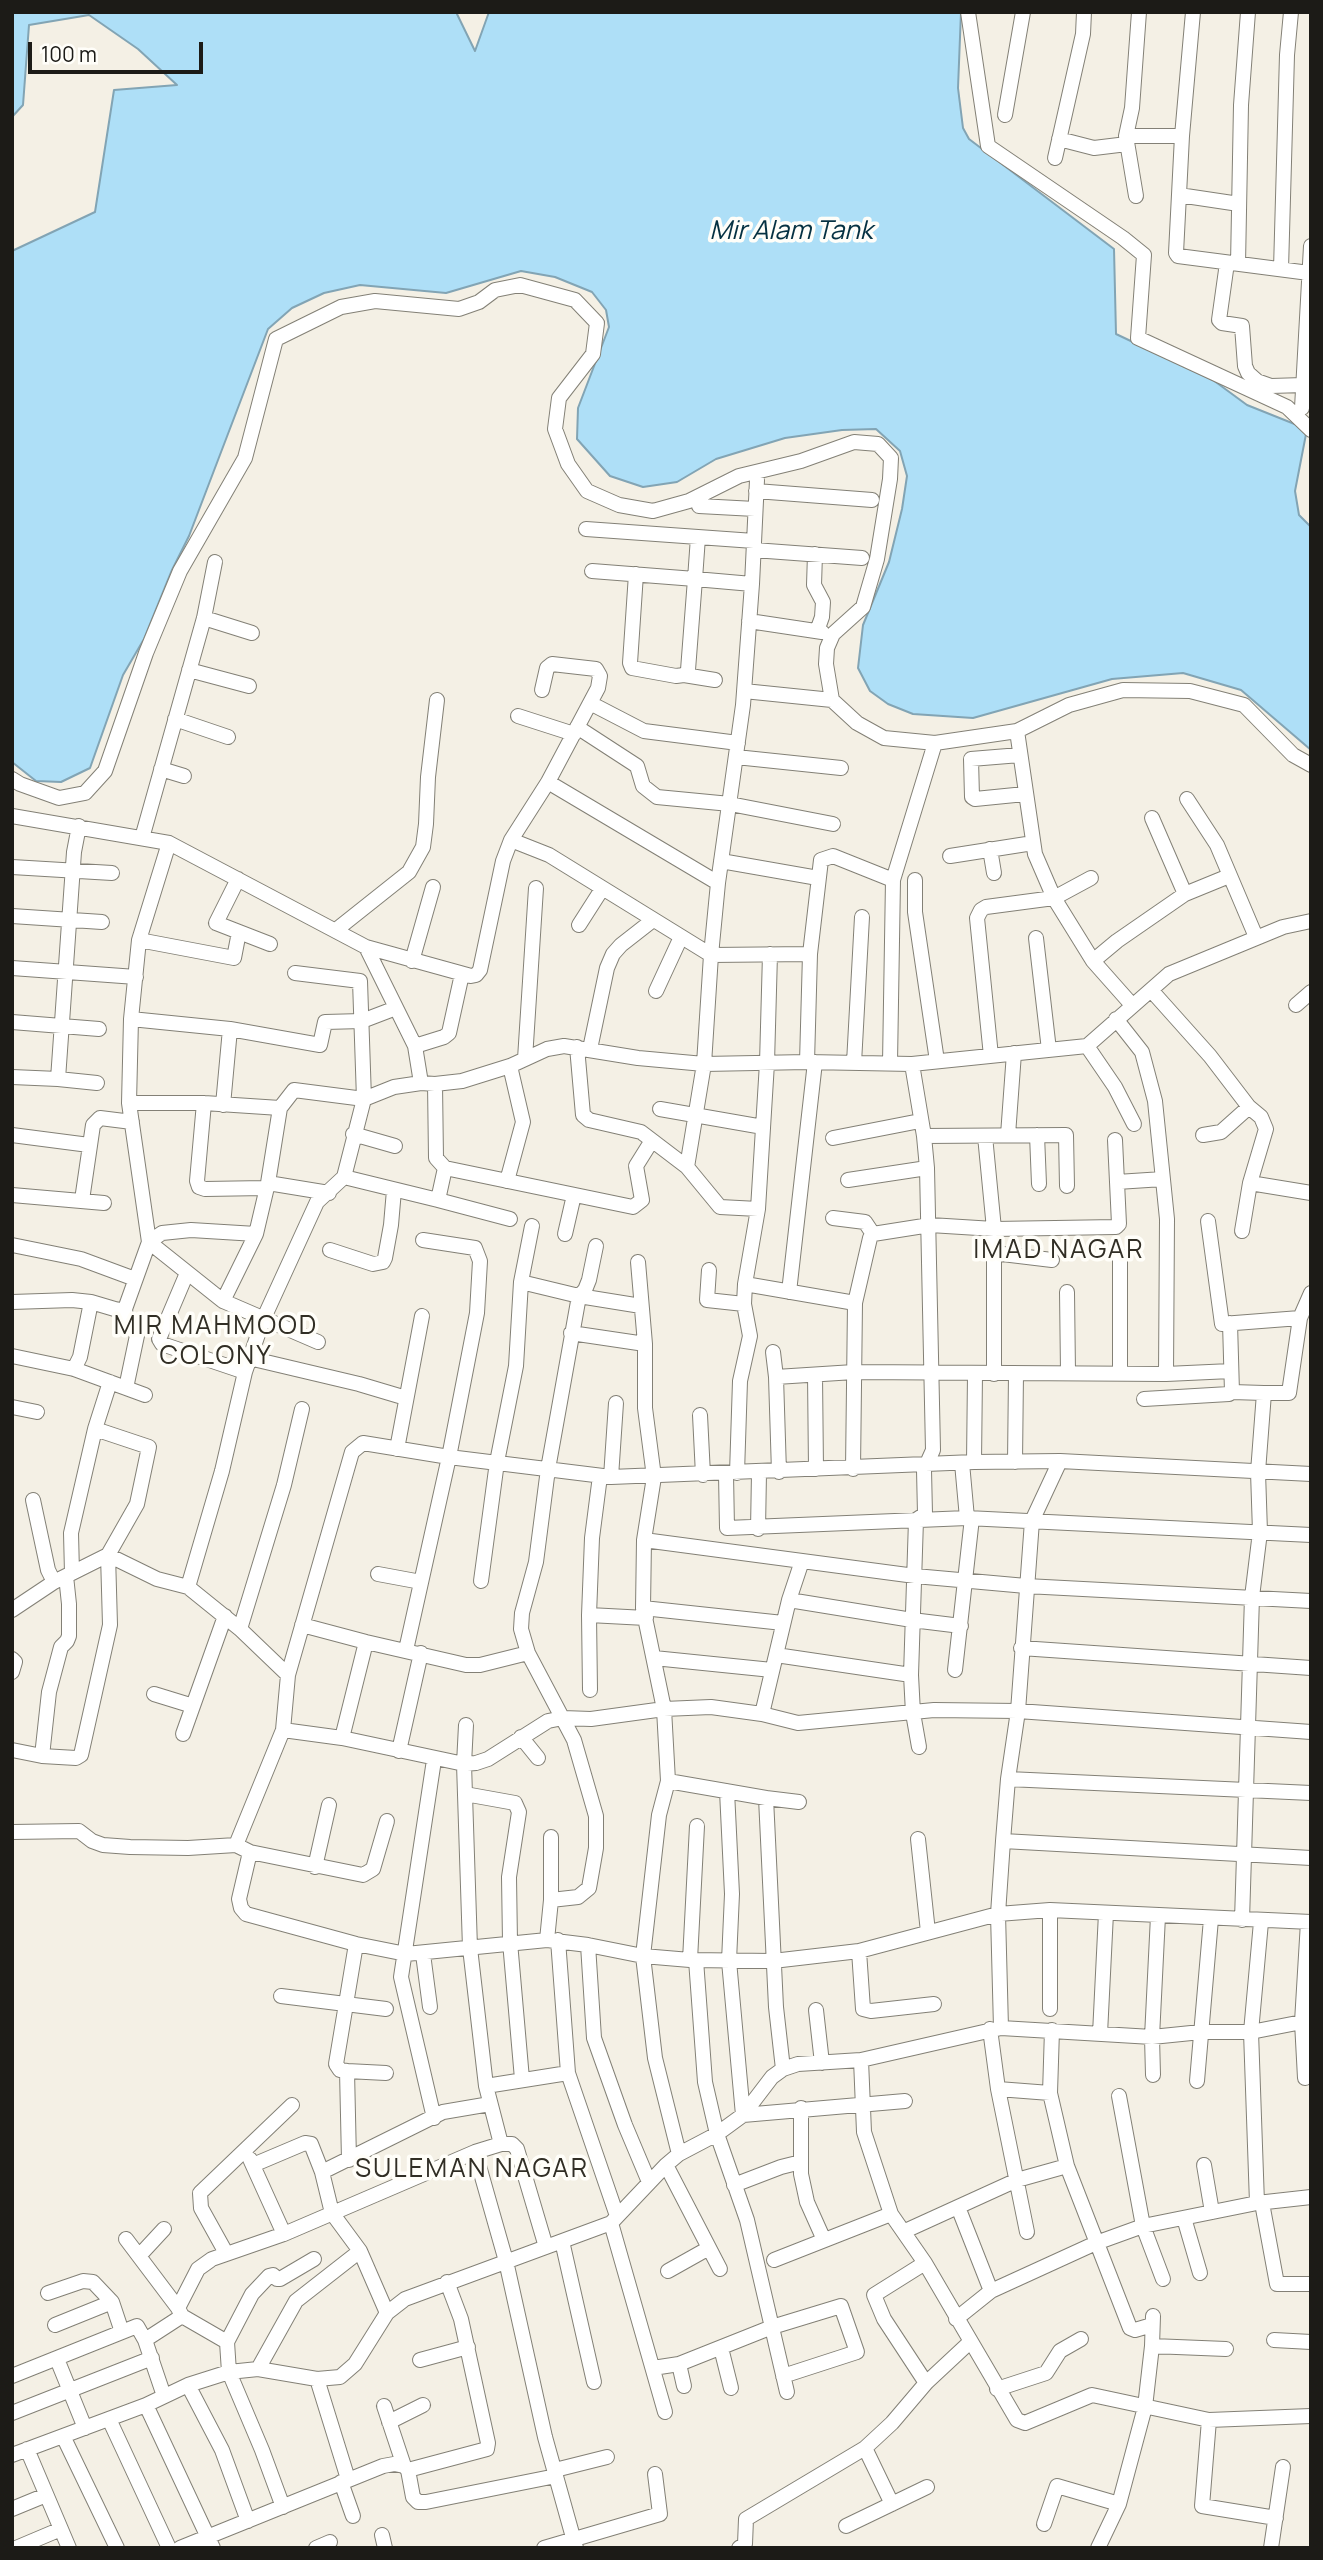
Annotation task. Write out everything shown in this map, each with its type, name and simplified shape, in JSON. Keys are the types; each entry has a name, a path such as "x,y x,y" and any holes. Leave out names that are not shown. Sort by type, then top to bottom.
{"street":[{"path":"968,12 988,146 1144,255 1138,338 1287,407 1311,430"},
{"path":"1005,115 1023,12"},
{"path":"1055,159 1083,34 1084,12"},
{"path":"1136,196 1127,140 1139,12"},
{"path":"1193,12 1175,253 1178,256 1309,273"},
{"path":"1248,12 1241,106 1239,204 1232,263 1219,320 1222,323 1242,326 1245,366 1257,381 1271,386 1303,385"},
{"path":"1281,269 1291,12"},
{"path":"1059,139 1094,148 1127,140 1182,136"},
{"path":"1178,195 1239,204"},
{"path":"1302,408 1311,246"},
{"path":"12,779 20,785 59,798 85,793 105,771 146,653 180,571 245,458 276,339 341,307 375,301 459,309 479,302 495,290 520,285 575,300 597,323 593,354 559,398 555,429 568,464 587,491 619,505 653,511 690,501 739,476 801,461 854,442 878,444 891,458 877,559 863,607 833,634 827,648 826,664 832,700 856,723 884,738 935,743 1017,731 1069,705 1123,690 1189,691 1244,705 1293,755 1311,765"},
{"path":"687,1167 704,1064 718,883 744,691 756,486 872,500"},
{"path":"699,506 755,509"},
{"path":"586,529 698,537 862,558"},
{"path":"684,675 688,670 698,537"},
{"path":"749,621 819,631 823,602 814,585 816,554"},
{"path":"142,838 204,618 215,562"},
{"path":"592,571 752,584"},
{"path":"636,574 630,663 632,668 715,680"},
{"path":"204,618 252,633"},
{"path":"12,816 169,843 366,947 462,974 476,975 480,970 503,861 511,840 548,782 598,688 600,676 596,669 552,663 547,668 542,690"},
{"path":"189,670 249,687"},
{"path":"744,691 832,700"},
{"path":"335,930 409,872 423,847 428,777 438,700"},
{"path":"590,703 644,730 841,768"},
{"path":"518,716 575,730 637,766 643,786 657,797 730,804 832,824"},
{"path":"175,719 228,737"},
{"path":"1017,731 1035,854 1054,898 1093,961 1132,1004"},
{"path":"890,1063 893,880 935,743"},
{"path":"1020,755 971,759 972,797 975,799 1025,794"},
{"path":"162,769 184,776"},
{"path":"548,782 718,883"},
{"path":"1187,799 1217,845 1256,937"},
{"path":"1152,818 1185,894"},
{"path":"58,1079 64,972 79,826"},
{"path":"511,840 549,855 711,955 810,954"},
{"path":"126,1388 139,1326 126,1318 125,1309 149,1242 129,1103 131,1018 139,940 169,843"},
{"path":"950,856 1033,843"},
{"path":"990,849 994,873"},
{"path":"789,1292 811,1062 810,954 821,860 833,856 893,880"},
{"path":"721,861 818,878"},
{"path":"12,867 112,873"},
{"path":"1093,961 1185,894 1229,876"},
{"path":"991,1056 977,918 981,910 986,907 1054,898 1091,878"},
{"path":"238,879 216,923 270,943"},
{"path":"915,880 915,912 937,1061"},
{"path":"412,961 433,887"},
{"path":"525,1059 536,888"},
{"path":"579,925 602,889"},
{"path":"12,916 102,922"},
{"path":"854,1063 862,917"},
{"path":"653,920 621,945 607,968 584,1048 583,1115 589,1120 637,1130 687,1167 720,1207 758,1209"},
{"path":"223,1301 256,1234 280,1108 294,1090 364,1099 394,1087 462,1082 510,1066 547,1049 564,1046 638,1058 704,1064 912,1064 1087,1046 1169,974 1256,937 1311,921"},
{"path":"139,940 234,958 239,932"},
{"path":"656,992 681,937"},
{"path":"1036,938 1049,1050"},
{"path":"366,947 415,1046 428,1084 436,1158 445,1168 633,1207 640,1203 641,1192 636,1167 651,1142"},
{"path":"770,954 767,1063 758,1209 745,1284 744,1304 750,1336 740,1381 727,1528 758,1529 970,1518 1311,1535"},
{"path":"12,968 136,977"},
{"path":"188,1587 222,1471 247,1365 263,1320 317,1202 344,1177 364,1099 360,981 295,973"},
{"path":"415,1046 449,1033 462,974"},
{"path":"1151,989 1210,1056 1249,1107 1261,1117 1266,1129 1250,1184 1242,1231"},
{"path":"1296,1005 1311,992"},
{"path":"131,1018 230,1029 320,1045 325,1022 362,1021 396,1008"},
{"path":"1116,1019 1142,1052 1156,1101 1167,1219 1166,1374"},
{"path":"12,1022 99,1029"},
{"path":"223,1105 230,1029"},
{"path":"1087,1046 1115,1087 1134,1124"},
{"path":"1008,1135 1014,1053"},
{"path":"912,1064 927,1168 933,1450 924,1470 925,1514 916,1520"},
{"path":"507,1181 523,1122 510,1066"},
{"path":"12,1077 97,1083"},
{"path":"129,1103 204,1103 280,1108"},
{"path":"204,1103 197,1181 200,1187 267,1186 329,1193"},
{"path":"1203,1135 1221,1132 1249,1107"},
{"path":"660,1109 763,1127"},
{"path":"82,1200 93,1125 100,1118 132,1122"},
{"path":"833,1138 920,1121"},
{"path":"353,1134 395,1146"},
{"path":"12,1135 89,1145"},
{"path":"1037,1135 1039,1184"},
{"path":"924,1136 1066,1135 1067,1186"},
{"path":"985,1136 994,1229 994,1374"},
{"path":"853,1469 855,1303 873,1234 930,1225 994,1229 1116,1227 1119,1224 1115,1140"},
{"path":"438,1200 445,1168"},
{"path":"848,1180 927,1168"},
{"path":"344,1177 510,1219"},
{"path":"1117,1182 1163,1179"},
{"path":"1250,1184 1311,1193"},
{"path":"330,1250 373,1264 383,1262 386,1258 394,1190"},
{"path":"12,1195 104,1203"},
{"path":"565,1234 574,1195"},
{"path":"833,1218 865,1222 873,1234"},
{"path":"1208,1221 1222,1324 1300,1318"},
{"path":"481,1581 497,1462 516,1366 521,1282 532,1226"},
{"path":"149,1242 162,1233 191,1230 256,1234"},
{"path":"405,1650 449,1457 477,1313 480,1261 475,1248 423,1240"},
{"path":"149,1242 223,1301 318,1342"},
{"path":"12,1245 81,1259 135,1279"},
{"path":"551,1900 585,1893 593,1875 596,1816 574,1740 528,1653 521,1629 536,1562 548,1469 571,1333 579,1296 589,1280 596,1246"},
{"path":"994,1253 1052,1260"},
{"path":"1120,1256 1120,1373"},
{"path":"638,1262 645,1344 645,1408 654,1477 644,1540 644,1613 664,1709 668,1781 659,1815 643,1956 655,2058 679,2154"},
{"path":"709,1270 707,1300 744,1304"},
{"path":"187,1273 159,1339 162,1344 247,1365 359,1384 406,1398"},
{"path":"521,1282 579,1296 641,1306"},
{"path":"745,1284 855,1303"},
{"path":"1067,1292 1068,1372"},
{"path":"1144,1399 1232,1392 1289,1393 1300,1318 1311,1293"},
{"path":"12,1303 72,1300 118,1310 125,1309"},
{"path":"74,1369 80,1357 91,1302"},
{"path":"397,1449 422,1316"},
{"path":"1230,1323 1232,1392"},
{"path":"571,1333 645,1344"},
{"path":"773,1352 779,1472"},
{"path":"12,1356 74,1369 145,1395"},
{"path":"776,1377 854,1372 1166,1374 1231,1371"},
{"path":"815,1374 816,1469"},
{"path":"956,1670 966,1581 970,1518 968,1463 975,1374"},
{"path":"1015,1462 1016,1374"},
{"path":"42,1756 50,1692 61,1647 69,1636 69,1604 64,1577 71,1533 95,1429 110,1382"},
{"path":"1242,1920 1252,1597 1260,1532 1258,1472 1264,1393"},
{"path":"590,1690 592,1538 616,1403"},
{"path":"12,1407 37,1412"},
{"path":"240,1629 284,1485 302,1409"},
{"path":"700,1415 703,1475"},
{"path":"12,1750 42,1756 76,1758 81,1755 110,1625 108,1555 137,1504 149,1447 95,1429"},
{"path":"236,1845 283,1730 288,1675 352,1452 363,1443 449,1457 605,1476 654,1477 1059,1461 1311,1474"},
{"path":"1027,2232 998,2089 995,2029 998,1914 1008,1779 1018,1711 1032,1521 1059,1461"},
{"path":"758,1529 759,1473"},
{"path":"33,1500 48,1570 64,1577"},
{"path":"916,1520 911,1675 913,1713 919,1747"},
{"path":"644,1540 915,1576 1026,1587 1311,1601"},
{"path":"108,1555 157,1579 188,1587 240,1629 288,1675"},
{"path":"12,1610 64,1577 108,1555"},
{"path":"762,1714 789,1600 802,1561"},
{"path":"378,1574 421,1582"},
{"path":"789,1600 961,1626"},
{"path":"589,1615 644,1613 783,1623"},
{"path":"183,1734 225,1616"},
{"path":"302,1625 455,1663 480,1665 528,1653"},
{"path":"342,1738 366,1643"},
{"path":"1021,1648 1311,1668"},
{"path":"399,1751 421,1653"},
{"path":"654,1658 774,1663 911,1675"},
{"path":"12,1659 15,1662 12,1672"},
{"path":"154,1694 193,1706"},
{"path":"283,1730 342,1738 434,1760 464,1764 488,1759 548,1721 712,1707 762,1714 798,1723 934,1710 1018,1711 1311,1732"},
{"path":"466,1725 464,1764 470,1948 486,2086 501,2144"},
{"path":"521,1737 538,1758"},
{"path":"434,1760 401,1977 434,2119"},
{"path":"1008,1779 1311,1793"},
{"path":"668,1781 799,1801"},
{"path":"727,1791 732,1894 729,1961 743,2115"},
{"path":"465,1794 510,1801 517,1806 516,1839 509,1877 510,1942 522,2079"},
{"path":"766,1798 773,1961 783,2069"},
{"path":"315,1867 328,1805"},
{"path":"12,1832 79,1831 92,1841 130,1847 236,1845 250,1852 363,1875 373,1869 387,1821"},
{"path":"697,1826 693,1960 705,2082 717,2134 747,2220 787,2392"},
{"path":"551,1837 553,1940 568,2073 614,2219 665,2412"},
{"path":"918,1839 928,1932"},
{"path":"1003,1841 1311,1858"},
{"path":"250,1852 239,1899 246,1914 356,1944 406,1954 553,1940 643,1956 773,1961 859,1951 998,1914 1050,1910 1261,1922 1310,1922 1305,2078"},
{"path":"1050,1910 1050,2009"},
{"path":"1100,2034 1106,1913"},
{"path":"1153,2075 1152,2037 1158,1916"},
{"path":"1197,2081 1210,1919"},
{"path":"1261,1922 1251,2032 1259,2203 1277,2284 1311,2284"},
{"path":"356,1944 336,2064 340,2070 386,2073"},
{"path":"588,1945 594,2038 649,2182"},
{"path":"859,1951 863,2009 871,2011 934,2004"},
{"path":"423,1954 430,2007"},
{"path":"281,1996 386,2009"},
{"path":"816,2010 822,2063"},
{"path":"12,2455 109,2419 188,2385 229,2372 258,2369 317,2379 340,2377 355,2364 387,2313 405,2299 614,2219 679,2154 717,2134 743,2115 772,2077 783,2069 798,2064 861,2060 995,2029 1152,2037 1201,2032 1251,2032 1306,2022"},
{"path":"1052,2030 1050,2093 1067,2166 1130,2328 1135,2330 1152,2320 1153,2346 1145,2407 1119,2504 1098,2548"},
{"path":"861,2060 864,2132 891,2214 925,2263 997,2389 1020,2422 1025,2423 1087,2395 1209,2420 1311,2416"},
{"path":"347,2071 349,2160"},
{"path":"486,2086 568,2073"},
{"path":"998,2089 1050,2093"},
{"path":"1119,2096 1143,2226 1163,2279"},
{"path":"743,2115 905,2101"},
{"path":"322,2172 434,2119 443,2112 490,2104"},
{"path":"226,2253 201,2208 200,2193 292,2105"},
{"path":"801,2108 801,2162 807,2202 824,2240"},
{"path":"253,2165 305,2143 310,2144 322,2172 332,2213 360,2251 387,2313"},
{"path":"145,2340 180,2312 198,2269 212,2259 284,2234 475,2152 501,2144 512,2144 517,2149 545,2247"},
{"path":"245,2149 284,2234"},
{"path":"475,2152 506,2261 574,2543"},
{"path":"734,2185 781,2166 801,2162"},
{"path":"666,2165 720,2269"},
{"path":"1203,2165 1212,2212"},
{"path":"905,2231 1017,2180 1067,2166"},
{"path":"956,2319 991,2291 1096,2243 1143,2226 1259,2203 1311,2197"},
{"path":"958,2207 991,2291"},
{"path":"774,2260 891,2214"},
{"path":"1184,2218 1200,2273"},
{"path":"139,2256 164,2229"},
{"path":"126,2239 180,2312 228,2342"},
{"path":"562,2241 594,2382"},
{"path":"668,2272 709,2248"},
{"path":"258,2369 296,2301 360,2251"},
{"path":"283,2507 229,2372 228,2342 252,2294 269,2276 280,2278 314,2259"},
{"path":"925,2263 874,2295 884,2319 926,2383"},
{"path":"48,2293 89,2280 112,2302 122,2332"},
{"path":"180,2548 211,2543 248,2521 383,2466 394,2464 406,2468 487,2449 468,2347 447,2282"},
{"path":"55,2325 112,2302"},
{"path":"653,2368 679,2364 772,2327 841,2306 857,2352 783,2375"},
{"path":"12,2376 137,2326 152,2358 164,2396"},
{"path":"997,2389 1046,2373 1060,2351 1081,2339"},
{"path":"1274,2340 1311,2342"},
{"path":"744,2547 746,2519 865,2448 892,2423 926,2383 971,2342"},
{"path":"1153,2346 1226,2349"},
{"path":"420,2360 468,2347"},
{"path":"721,2348 731,2388"},
{"path":"12,2413 152,2358"},
{"path":"57,2359 85,2428"},
{"path":"679,2364 684,2386"},
{"path":"317,2379 353,2516"},
{"path":"188,2385 222,2450 248,2521"},
{"path":"146,2404 211,2543"},
{"path":"389,2422 423,2405"},
{"path":"384,2406 406,2468 413,2497 418,2501 426,2502 555,2473 607,2457"},
{"path":"109,2419 169,2548"},
{"path":"1209,2420 1202,2506 1276,2518"},
{"path":"63,2436 117,2548"},
{"path":"865,2448 891,2504"},
{"path":"27,2449 69,2548"},
{"path":"1271,2548 1283,2467"},
{"path":"544,2548 574,2543 660,2514 654,2474"},
{"path":"1044,2524 1057,2486 1062,2485 1119,2504"},
{"path":"846,2526 927,2487"},
{"path":"12,2509 46,2495"},
{"path":"16,2548 61,2529"},
{"path":"316,2548 330,2542"}],"water":[{"name":"Mir Alam Tank","path":"12,12 456,12 475,51 489,12 961,12 958,88 963,128 969,139 1114,249 1116,334 1213,380 1247,405 1307,429 1295,491 1299,515 1311,527 1311,750 1241,690 1183,673 1112,679 973,718 913,714 888,704 870,691 858,668 863,625 889,562 902,509 907,476 900,451 876,429 842,430 785,438 716,459 677,482 643,487 610,476 577,439 578,408 609,327 606,310 592,292 555,277 521,271 446,293 360,285 324,293 292,308 268,329 189,536 144,639 123,675 90,768 61,782 36,781 12,762 12,251 95,212 114,90 177,85 138,49 89,15 29,25 23,105 12,117"}],"district":[{"name":"IMAD NAGAR","path":"1059,1251"},
{"name":"MIR MAHMOOD COLONY","path":"216,1342"},
{"name":"SULEMAN NAGAR","path":"472,2170"}]}
